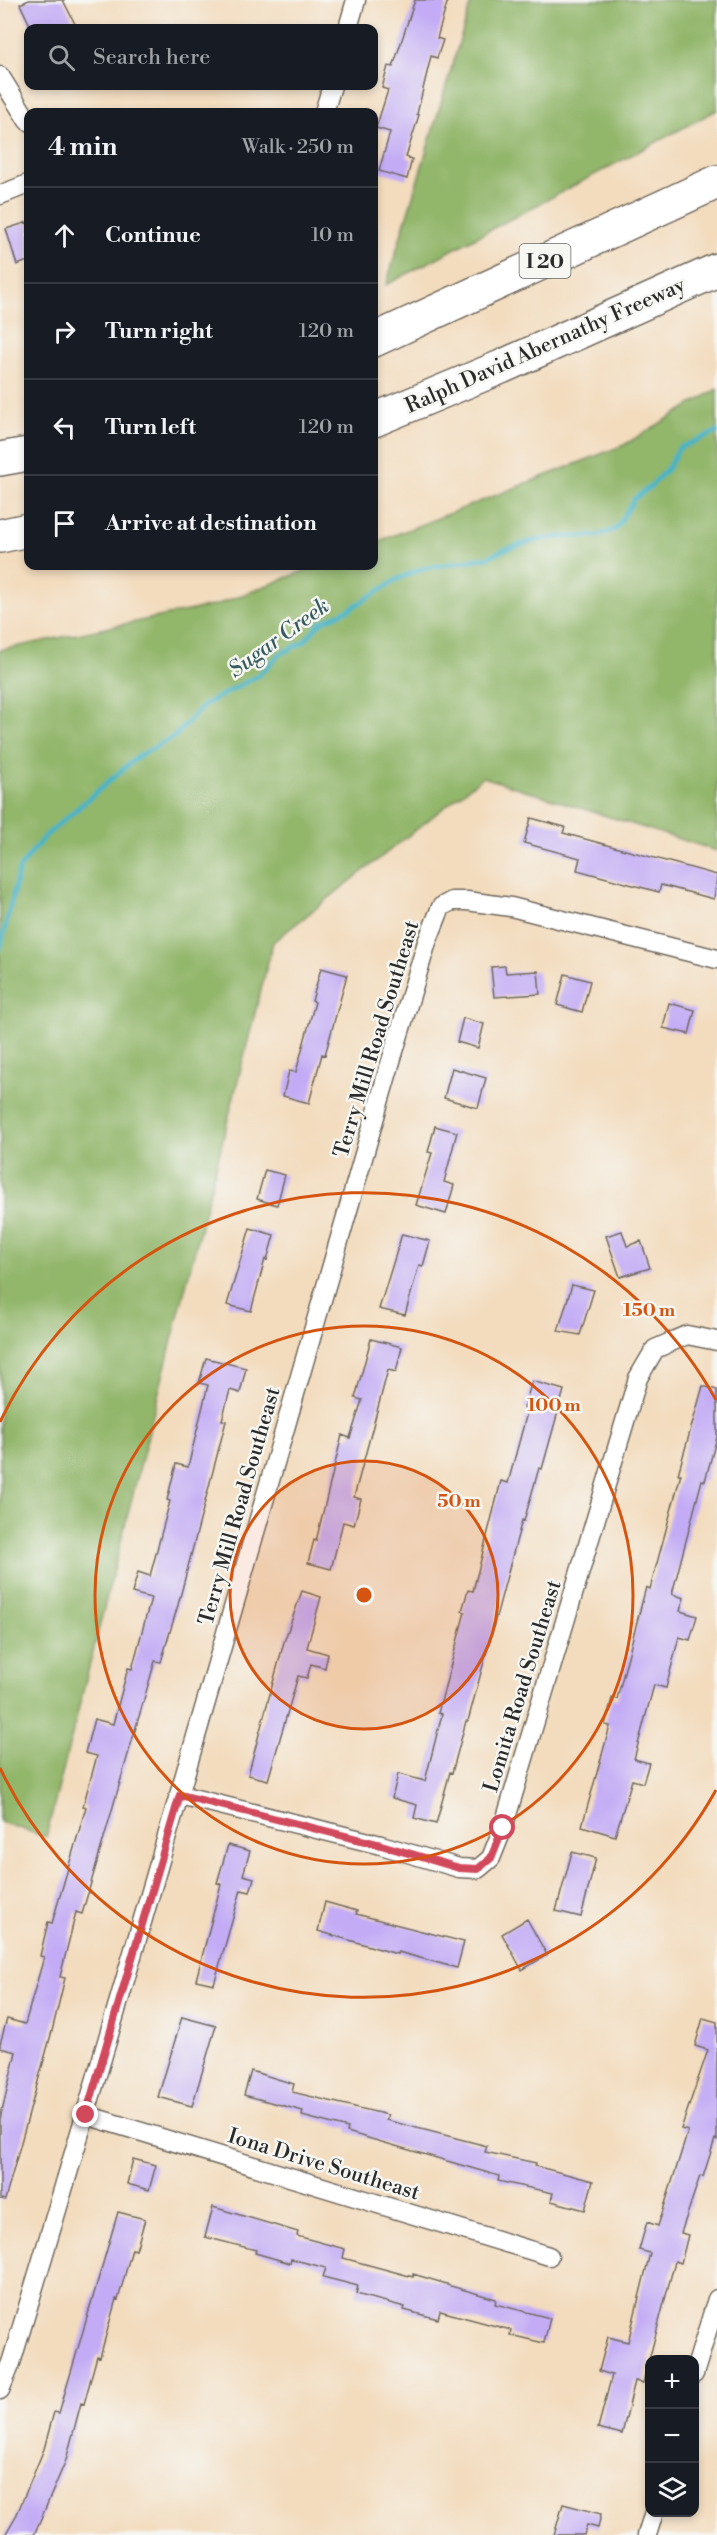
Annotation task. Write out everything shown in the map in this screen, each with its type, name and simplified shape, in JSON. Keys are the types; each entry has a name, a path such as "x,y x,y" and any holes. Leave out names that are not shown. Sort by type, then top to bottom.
{"highway":[{"name":"I 20","path":"378,338 717,182"},
{"name":"Ralph David Abernathy Freeway","path":"378,418 501,367 717,270"},
{"path":"0,459 24,455"},
{"path":"0,536 24,531"}],"street":[{"path":"349,24 355,1"},
{"path":"0,76 24,115"},
{"path":"325,108 331,90"},
{"path":"0,195 24,186"},
{"name":"Terry Mill Road Southeast","path":"0,2390 86,2115 391,1061 441,907 452,901 467,901 511,908 717,959"},
{"name":"Lomita Road Southeast","path":"180,1795 381,1845 459,1868 478,1869 491,1858 507,1816 638,1378 655,1349 687,1335 717,1341"},
{"name":"Iona Drive Southeast","path":"86,2115 549,2256"},
{"path":"699,2357 717,2298"},
{"path":"647,2535 652,2517"}],"green space":[{"path":"472,0 717,0 717,110 386,285"},
{"path":"717,389 717,851 483,777 273,942 46,1837 0,1822 0,650 216,605 307,570 378,570 378,541 624,445"}],"building":[{"path":"29,0 63,0 75,24 29,24 20,4"},
{"path":"415,0 448,0 437,38 443,40 437,58 431,56 417,114 419,115 406,157 412,159 407,179 379,171 390,132 378,129 388,90 382,88 388,66 393,67"},
{"path":"24,223 24,262 17,265 6,229"},
{"path":"531,818 565,827 563,833 717,875 714,899 661,885 659,892 577,870 580,858 524,843"},
{"path":"505,966 506,973 538,971 540,994 494,997 491,967"},
{"path":"321,968 347,975 309,1103 283,1096 289,1071 296,1072 315,1002 312,1001"},
{"path":"565,974 590,981 582,1012 557,1005"},
{"path":"669,1003 695,1010 689,1034 663,1028"},
{"path":"463,1018 484,1024 478,1048 457,1042"},
{"path":"452,1068 486,1078 478,1108 444,1098"},
{"path":"435,1126 457,1132 444,1182 454,1185 446,1214 416,1205 432,1153 428,1152"},
{"path":"265,1170 285,1175 277,1205 257,1199"},
{"path":"250,1228 274,1235 251,1311 227,1305"},
{"path":"622,1231 627,1246 641,1241 650,1268 620,1277 606,1236"},
{"path":"402,1234 430,1241 423,1266 419,1265 405,1315 379,1309"},
{"path":"572,1285 594,1290 580,1335 558,1331"},
{"path":"371,1339 402,1347 396,1372 388,1370 354,1497 361,1499 354,1525 343,1522 331,1569 308,1563 314,1540 316,1541 342,1435 350,1438 362,1400 355,1398"},
{"path":"206,1358 246,1368 240,1393 230,1390 222,1420 226,1421 178,1605 161,1662 155,1661 82,1914 76,1912 60,1977 65,1978 52,2031 5,2200 0,2199 0,2119 16,2052 0,2048 0,2044 7,2019 25,2024 44,1957 40,1956 48,1922 52,1923 86,1807 83,1806 97,1756 85,1753 94,1719 113,1724 128,1668 132,1669 151,1598 132,1593 138,1572 150,1576 170,1501 167,1500 176,1464 188,1467 208,1385 199,1383"},
{"path":"532,1381 564,1390 542,1469 539,1468 524,1521 522,1520 468,1721 466,1721 452,1773 450,1772 436,1824 414,1818 417,1805 392,1798 398,1774 425,1781 442,1714 438,1713 465,1612 462,1611 468,1590 473,1591 501,1481 508,1483 528,1409 524,1408"},
{"path":"703,1386 717,1390 717,1437 705,1481 702,1480 672,1594 684,1598 680,1611 697,1616 690,1640 679,1637 666,1688 654,1685 634,1759 649,1763 643,1783 632,1780 615,1836 582,1826 610,1726 605,1725 612,1698 617,1699 646,1587 650,1589 681,1474 678,1474"},
{"path":"302,1591 321,1597 307,1648 328,1654 325,1668 311,1664 307,1678 298,1676 268,1780 248,1775 284,1642"},
{"path":"228,1845 250,1851 243,1875 254,1878 250,1892 241,1890 214,1984 196,1980 221,1884 217,1883"},
{"path":"572,1852 596,1858 581,1917 556,1911"},
{"path":"325,1902 357,1911 356,1914 464,1942 457,1968 398,1952 397,1954 318,1931"},
{"path":"527,1919 547,1955 522,1970 502,1934"},
{"path":"182,2017 216,2026 192,2106 158,2097"},
{"path":"703,2018 717,2022 717,2140 715,2139 703,2177 700,2176 681,2233 688,2235 681,2263 675,2261 650,2355 645,2355 643,2383 635,2381 622,2434 598,2428 612,2375 599,2371 608,2337 628,2342 650,2253 639,2250 647,2222 658,2226 688,2131 681,2129 708,2050 695,2046"},
{"path":"251,2071 294,2084 292,2092 388,2115 386,2120 487,2146 485,2152 536,2163 535,2166 593,2181 585,2210 551,2201 553,2193 498,2181 499,2176 347,2132 348,2128 302,2116 303,2111 244,2095"},
{"path":"133,2159 156,2165 149,2190 127,2184"},
{"path":"213,2207 298,2232 297,2236 345,2249 343,2258 413,2277 413,2274 496,2299 495,2304 550,2318 544,2343 510,2335 511,2330 440,2311 438,2319 404,2310 405,2307 356,2294 358,2286 323,2277 326,2268 291,2259 290,2263 255,2253 256,2250 205,2237"},
{"path":"118,2212 145,2219 136,2250 132,2249 84,2404 81,2403 66,2460 34,2535 5,2535 17,2514 44,2449 54,2412 59,2413"},
{"path":"563,2504 601,2514 598,2528 587,2525 584,2535 554,2535"}],"waterway":[{"name":"Sugar Creek","path":"0,949 19,869 43,838 136,758 175,736 204,705 259,675 280,654 304,642 320,623 350,609 398,579 421,569 489,557 533,541 560,537 597,536 616,529 634,499 651,486 668,468 679,448 717,432"}],"route":[{"path":"86,2115 180,1795 381,1845 459,1868 478,1869 491,1858 503,1828"}]}
